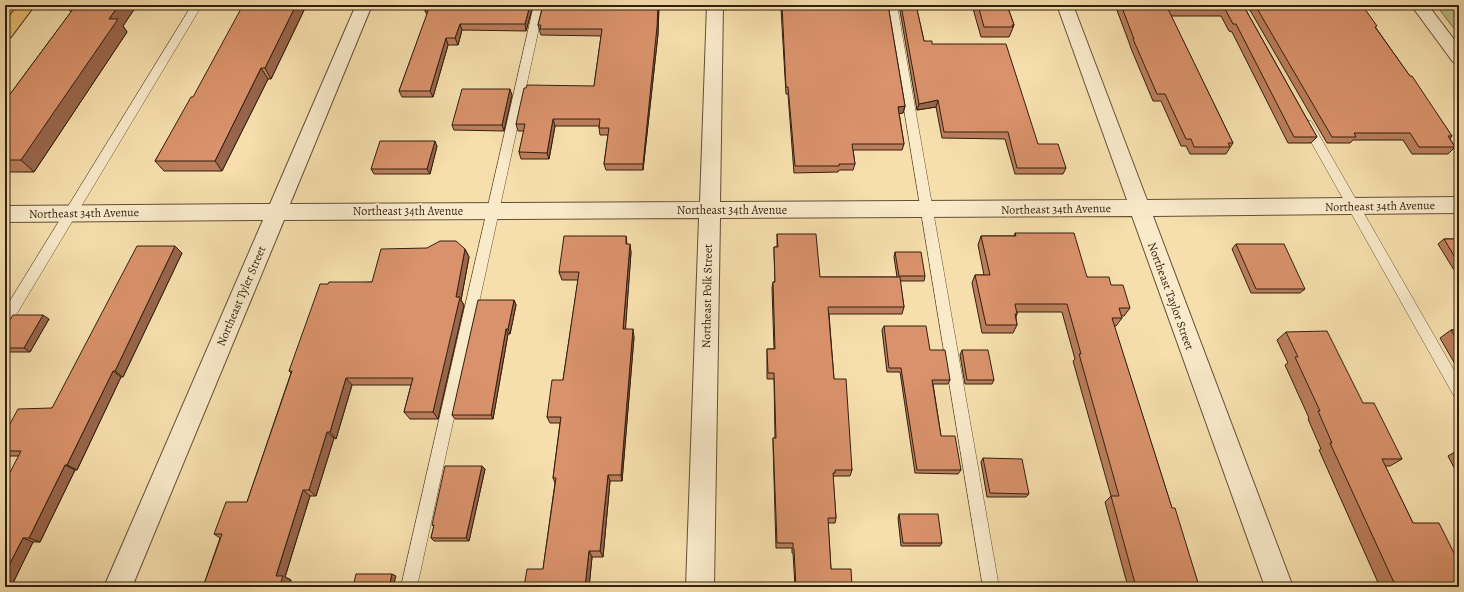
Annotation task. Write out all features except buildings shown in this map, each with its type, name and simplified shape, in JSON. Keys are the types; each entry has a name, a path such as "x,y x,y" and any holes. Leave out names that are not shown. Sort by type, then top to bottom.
{"main road":[{"path":"5,32 27,5"}],"street":[{"name":"Northeast Tyler Street","path":"118,587 364,5"},
{"name":"Northeast Polk Street","path":"700,587 715,5"},
{"name":"Northeast Taylor Street","path":"1065,5 1278,587"},
{"path":"1419,5 1459,58"},
{"name":"Northeast 34th Avenue","path":"5,214 928,210 1459,205"}],"lane":[{"path":"5,321 197,5"},
{"path":"409,587 540,5"},
{"path":"892,5 991,587"},
{"path":"1302,114 1459,392"}],"shaded area":[{"path":"1436,5 1459,5 1459,35"}]}
